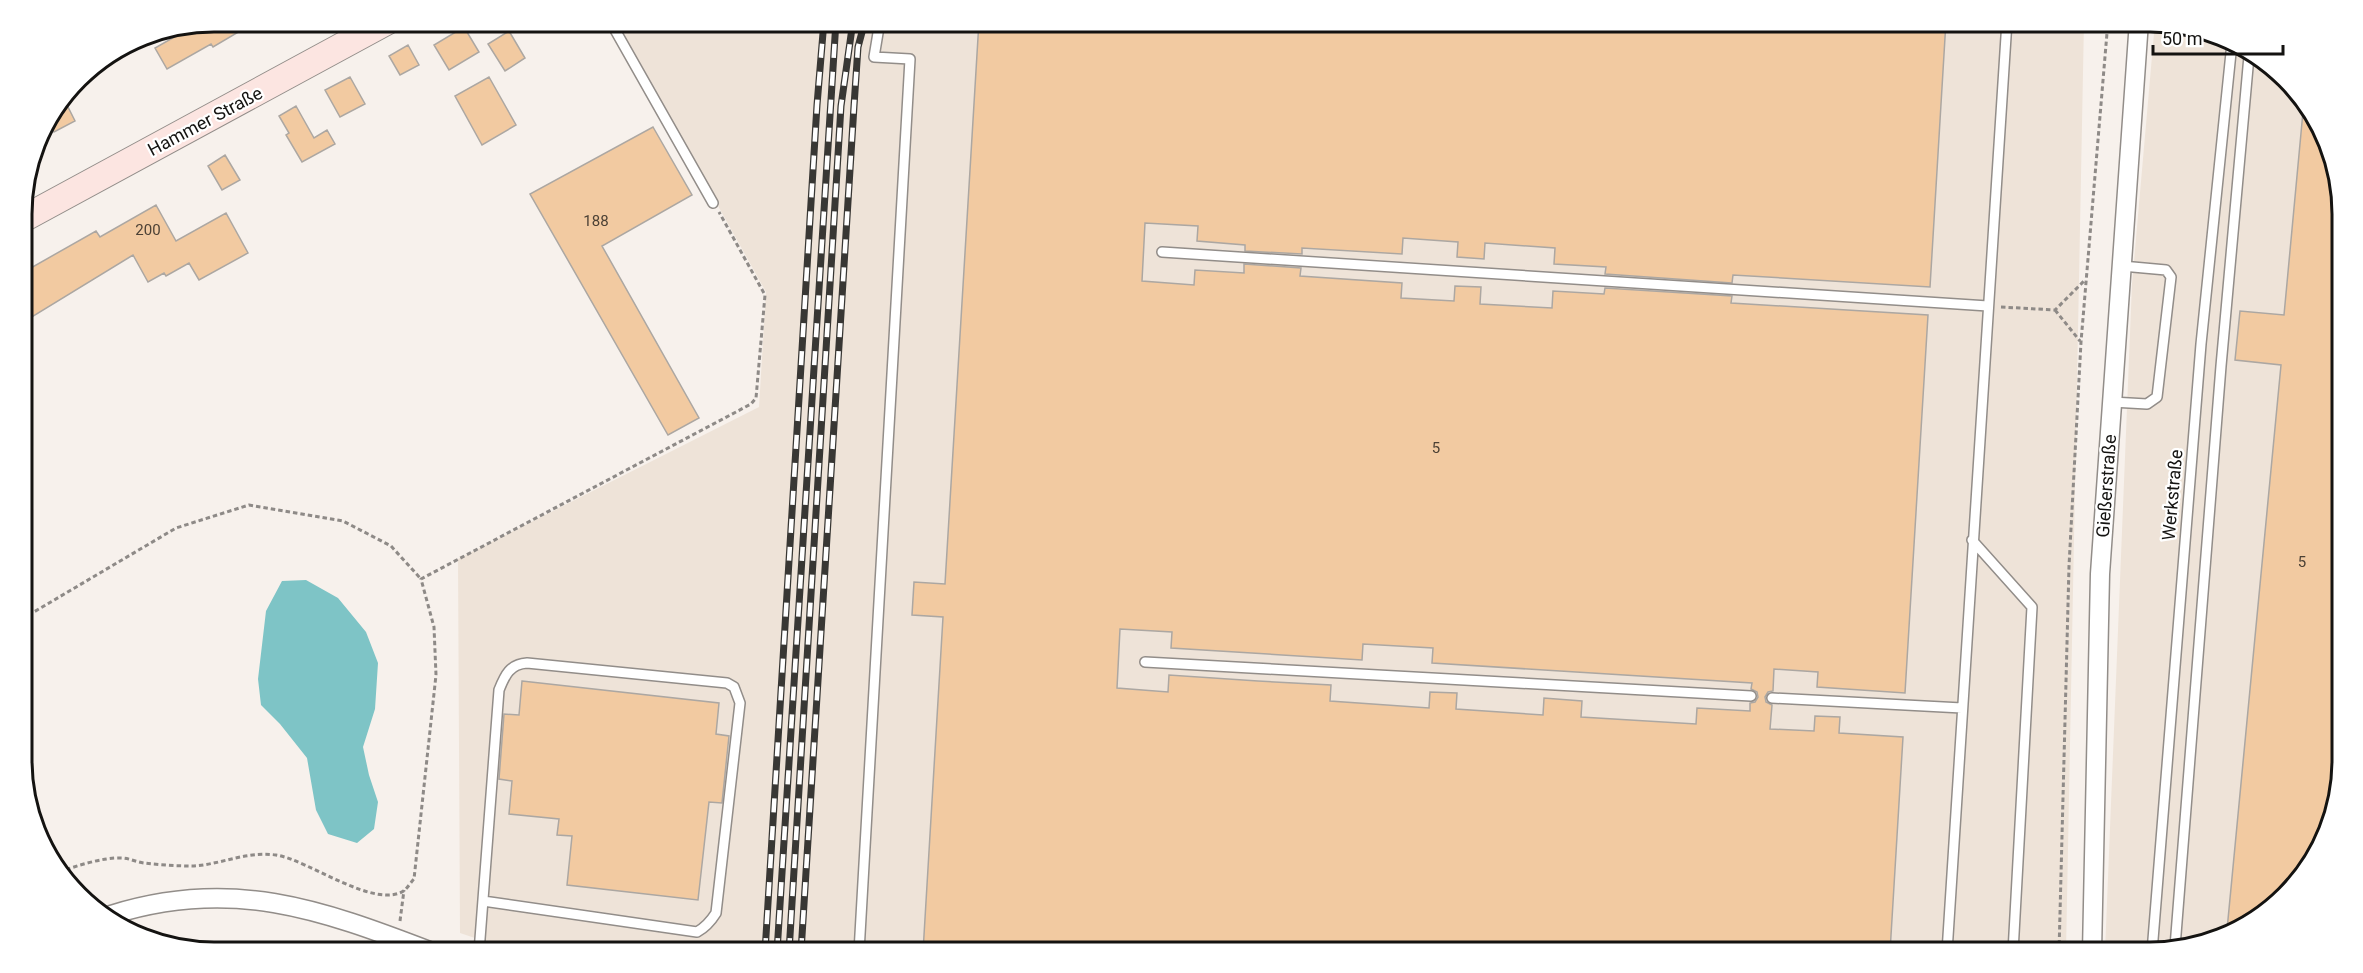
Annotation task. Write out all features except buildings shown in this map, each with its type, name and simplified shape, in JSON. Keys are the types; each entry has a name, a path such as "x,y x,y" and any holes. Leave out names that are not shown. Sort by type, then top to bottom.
{"main road":[{"name":"Hammer Straße","path":"32,214 370,31"}],"street":[{"name":"Gießerstraße","path":"2092,941 2100,574 2138,31"},
{"path":"116,913 178,900 216,897 251,899 325,913 405,942"}],"lane":[{"path":"616,31 713,203"},
{"path":"860,942 910,59 874,57 878,31"},
{"path":"1948,941 2006,31"},
{"name":"Werkstraße","path":"2153,941 2201,344 2231,51"},
{"path":"2176,939 2221,366 2249,61"},
{"path":"1162,252 1988,306"},
{"path":"2112,402 2146,404 2157,396 2171,277 2166,270 2122,266"},
{"path":"1972,540 2032,607 2014,941"},
{"path":"1145,662 1751,696"},
{"path":"480,942 499,690 506,672 520,664 527,663 727,683 734,687 740,703 716,913 703,929 697,932 483,901"},
{"path":"1772,698 1962,708"}],"path":[{"path":"2059,941 2069,566 2085,280 2107,31"},
{"path":"421,579 751,404 756,398 765,295 713,203"},
{"path":"2055,310 2085,280"},
{"path":"1988,306 2055,310 2081,342"},
{"path":"32,613 176,528 249,505 343,521 391,546 421,579 434,627 436,675 414,879 404,890 393,894 372,894 343,883 300,861 276,855 254,854 196,866 144,863 121,858 68,869"},
{"path":"397,939 404,890"}],"shaded area":[{"path":"621,31 2084,31 2066,941 487,942 460,933 458,559 759,407 766,292"},
{"path":"2154,31 2185,35 2208,41 2251,62 2286,93 2307,122 2318,144 2330,190 2332,213 2332,760 2328,795 2322,818 2301,861 2286,880 2260,904 2219,928 2185,938 2161,941 2105,941 2132,284"}],"water":[{"path":"306,580 338,598 366,632 378,663 375,709 363,747 378,802 374,829 357,843 328,834 316,810 307,758 280,724 261,705 258,679 266,611 282,581"}],"railway":[{"path":"766,942 823,31"},
{"path":"778,942 835,31"},
{"path":"790,942 841,106 852,31"},
{"path":"802,942 858,47 862,31"}]}
